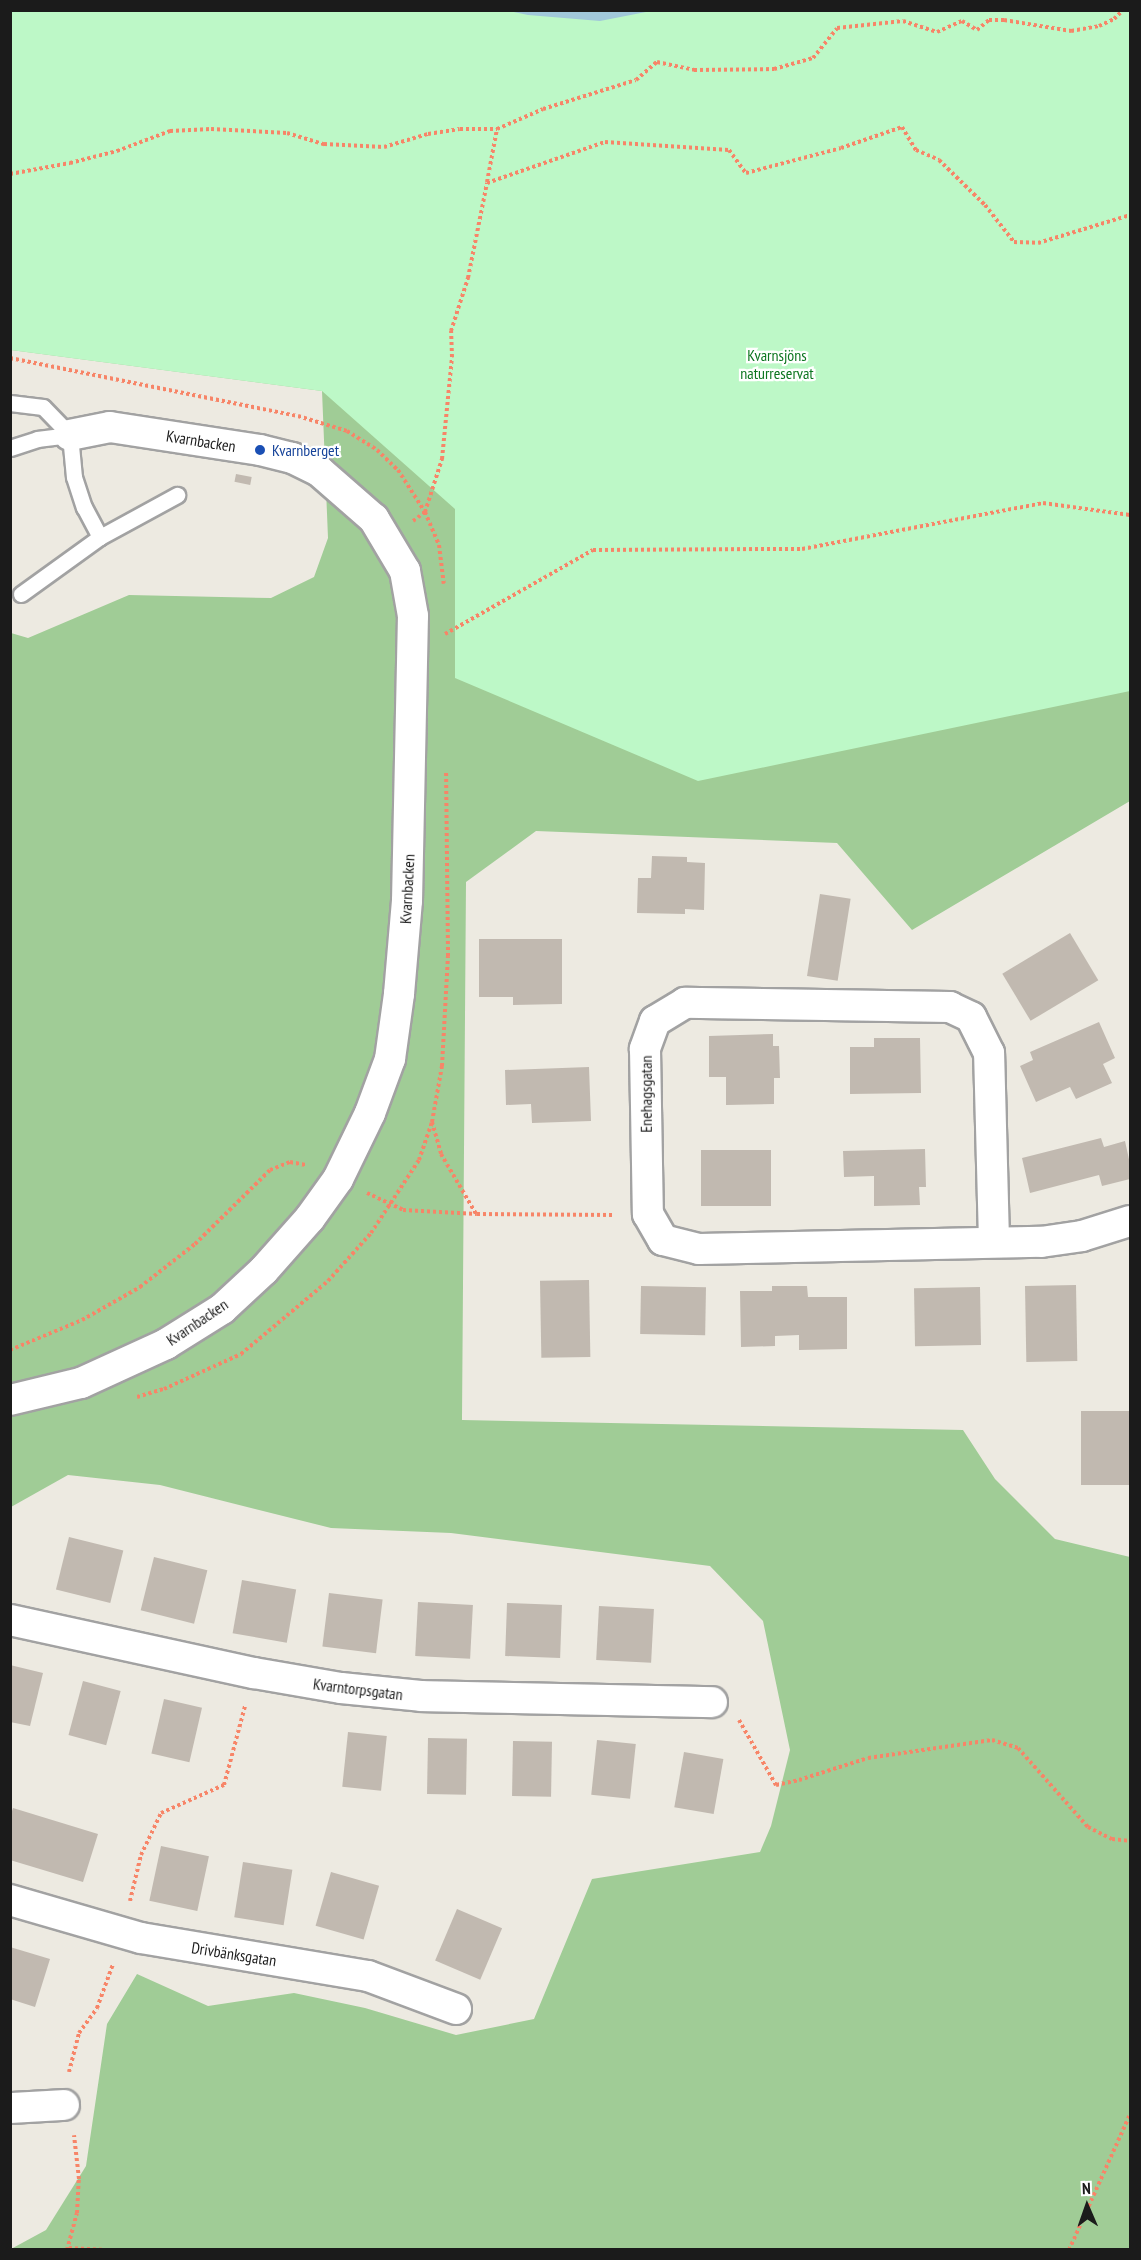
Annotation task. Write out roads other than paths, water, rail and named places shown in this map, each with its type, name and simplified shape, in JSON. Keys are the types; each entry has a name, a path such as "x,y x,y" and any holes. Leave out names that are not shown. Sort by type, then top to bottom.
{"street":[{"name":"Kvarnbacken","path":"10,1400 81,1383 166,1344 222,1309 264,1270 310,1218 338,1179 370,1113 390,1059 399,994 407,901 413,616 405,571 374,519 319,471 292,458 260,450 110,427 70,435"},
{"name":"Enehagsgatan","path":"994,1242 989,1053 971,1017 950,1007 685,1003 655,1021 645,1049 648,1214 663,1240 699,1249 1041,1242 1082,1236 1131,1221"},
{"name":"Kvarntorpsgatan","path":"10,1620 254,1674 341,1688 421,1696 712,1702"},
{"name":"Drivbänksgatan","path":"10,1900 141,1938 368,1976 456,2009"},
{"path":"10,2108 64,2105"}],"lane":[{"path":"10,403 43,408 70,435 74,477 84,507 100,537"},
{"path":"10,447 37,439 70,435"},
{"path":"21,594 100,537 177,495"}],"water":[{"path":"509,11 651,11 600,21 528,15"}],"place":[{"name":"Kvarnberget","path":"260,450"}],"park label":[{"name":"Kvarnsjöns naturreservat","path":"777,364"}]}
